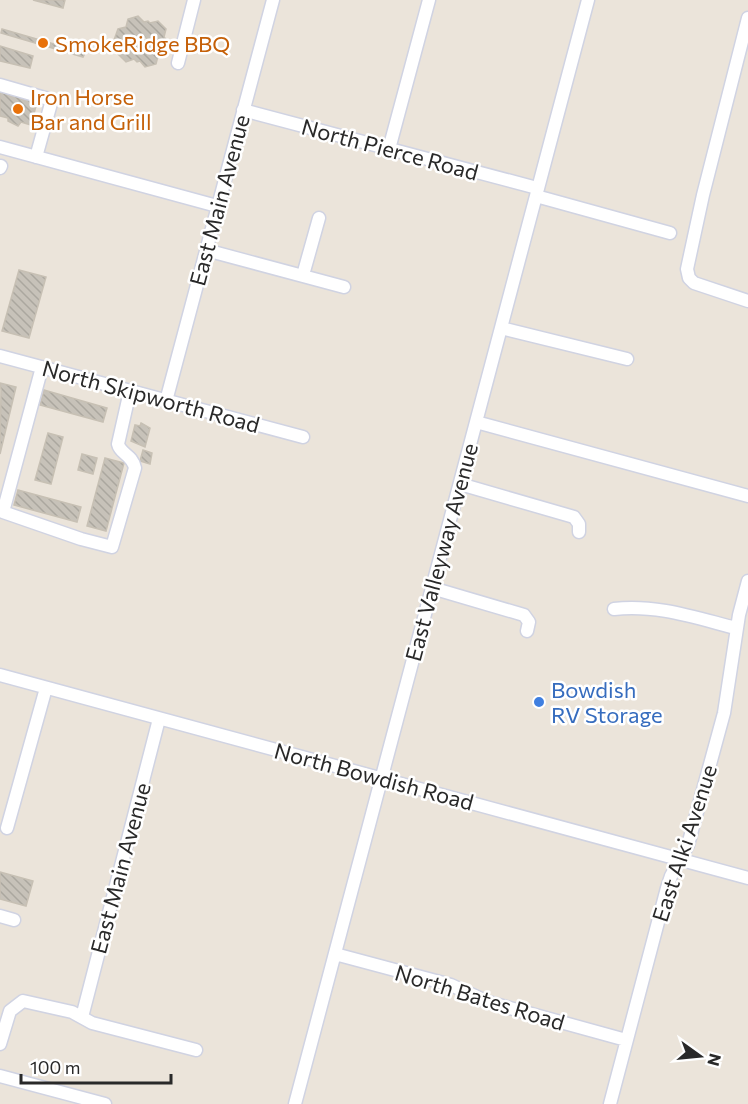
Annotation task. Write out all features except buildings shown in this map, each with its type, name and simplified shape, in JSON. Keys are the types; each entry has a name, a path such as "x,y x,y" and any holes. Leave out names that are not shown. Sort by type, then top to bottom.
{"street":[{"path":"178,63 194,0"},
{"name":"East Main Avenue","path":"166,401 273,0"},
{"path":"389,149 429,0"},
{"name":"East Valleyway Avenue","path":"295,1104 588,0"},
{"path":"748,18 687,269 689,278 694,283 748,301"},
{"path":"0,85 52,100 36,157"},
{"name":"North Pierce Road","path":"243,110 389,149 670,233"},
{"path":"0,147 217,206"},
{"path":"303,275 318,218"},
{"path":"206,250 344,287"},
{"path":"501,328 627,359"},
{"name":"North Skipworth Road","path":"0,356 303,436"},
{"path":"42,368 3,512 81,539 112,547 135,468 133,460 119,449 117,444 130,392"},
{"path":"476,422 748,496"},
{"path":"460,484 574,518 579,524 579,532"},
{"name":"East Alki Avenue","path":"609,1104 667,888 688,845 724,713 736,628 748,581"},
{"path":"432,588 524,615 529,622 527,631"},
{"path":"614,609 632,607 674,612 736,628"},
{"name":"North Bowdish Road","path":"0,675 748,878"},
{"path":"7,828 46,688"},
{"name":"East Main Avenue","path":"82,1017 159,719"},
{"path":"0,916 14,920"},
{"name":"North Bates Road","path":"335,954 451,986 488,1002 626,1040"},
{"path":"0,1044 10,1011 23,1001 72,1012 92,1023 196,1050"},
{"path":"0,1076 105,1104"}],"place":[{"name":"SmokeRidge BBQ","path":"43,43"},
{"name":"Iron Horse Bar and Grill","path":"18,109"},
{"name":"Bowdish RV Storage","path":"539,702"}]}
